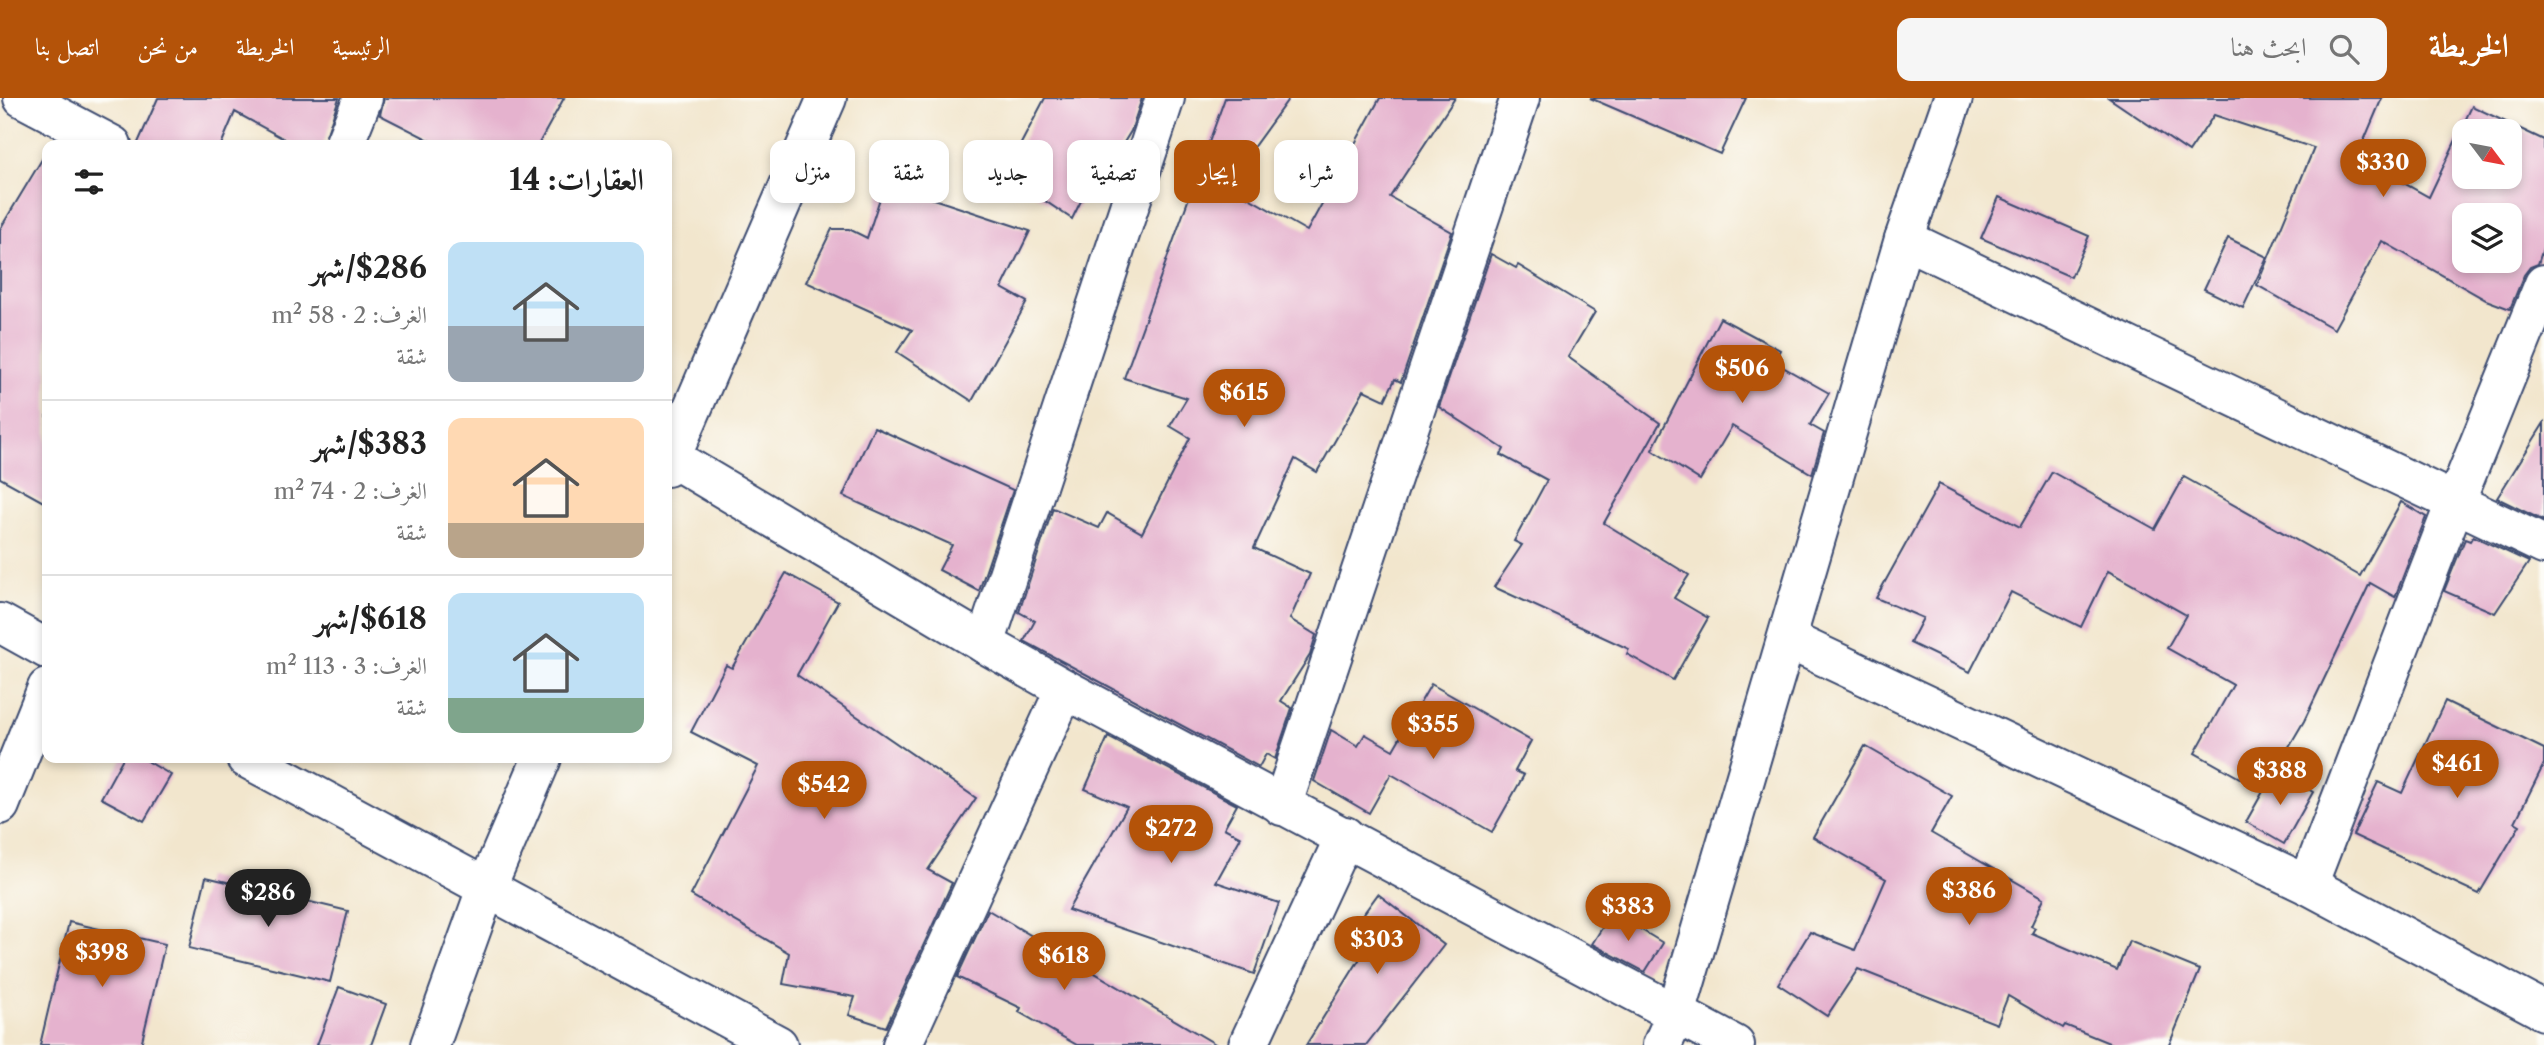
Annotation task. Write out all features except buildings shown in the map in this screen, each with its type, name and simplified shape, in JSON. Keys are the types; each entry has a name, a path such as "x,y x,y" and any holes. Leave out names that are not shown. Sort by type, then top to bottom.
{"street":[{"path":"23,98 103,140"},
{"path":"346,140 363,98"},
{"path":"672,451 827,98"},
{"path":"985,644 1165,98"},
{"path":"1282,806 1520,98"},
{"path":"1669,1029 1904,239 1953,98"},
{"path":"1904,239 2544,545"},
{"path":"2308,885 2455,503 2544,284"},
{"path":"672,462 1065,689 1282,806 1345,836 1669,1029 1735,1045"},
{"path":"0,623 42,646"},
{"path":"1787,639 2308,885 2544,1011"},
{"path":"902,1045 1065,689"},
{"path":"0,805 42,700"},
{"path":"255,763 778,1045"},
{"path":"430,1045 486,889 540,763"},
{"path":"1248,1045 1345,836"}]}
